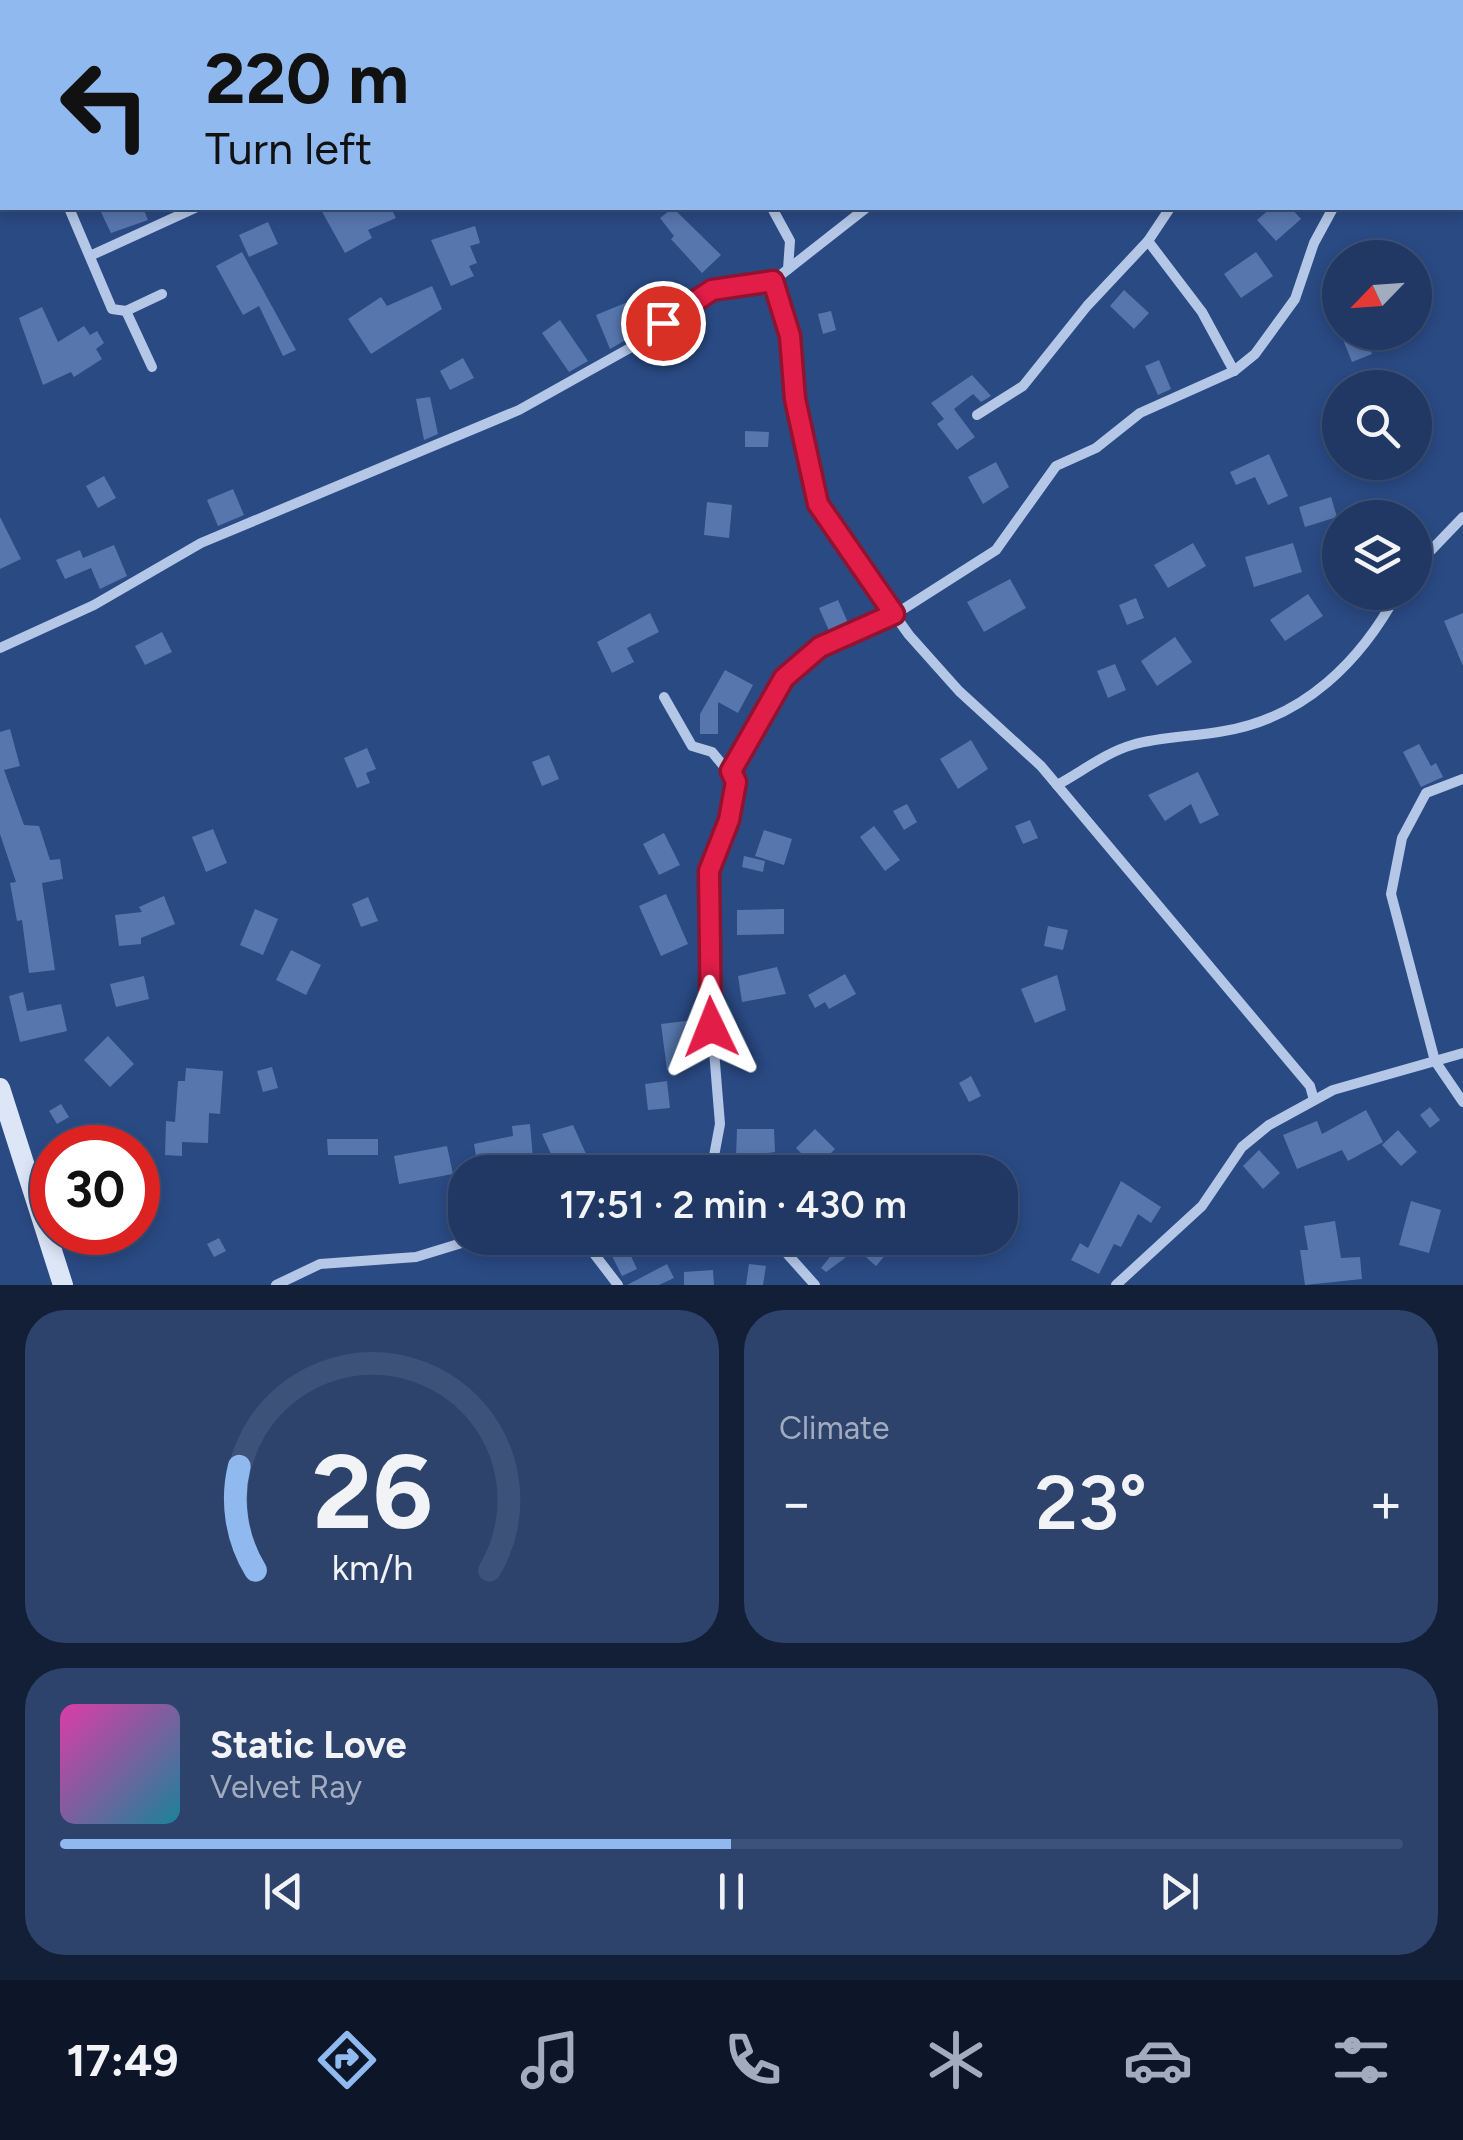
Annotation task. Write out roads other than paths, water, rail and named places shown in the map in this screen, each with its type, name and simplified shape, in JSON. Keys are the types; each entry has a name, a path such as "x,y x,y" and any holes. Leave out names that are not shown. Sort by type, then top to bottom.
{"main road":[{"path":"0,1088 62,1285"}],"street":[{"path":"70,210 92,254 112,310 126,310 162,294"},
{"path":"92,254 191,210"},
{"path":"773,210 790,241 788,269"},
{"path":"0,648 94,605 201,544 519,410 646,339 680,308 712,290 773,281 864,210"},
{"path":"977,415 1022,386 1087,306 1148,242 1169,210"},
{"path":"731,771 784,678 820,647 894,614 996,550 1056,466 1096,448 1140,413 1234,371 1255,354 1295,299 1314,243 1332,210"},
{"path":"790,241 817,248"},
{"path":"1148,242 1202,312 1234,371"},
{"path":"773,281 790,336 795,399 818,504 894,614 959,691 1057,784 1310,1086 1314,1100"},
{"path":"126,310 152,368"},
{"path":"1432,549 1463,517"},
{"path":"1057,784 1129,745 1227,731 1268,719 1315,695 1374,638 1389,610"},
{"path":"664,697 692,746 712,752 736,782 729,820 709,871 709,990 720,1124 714,1155"},
{"path":"1463,779 1426,793 1402,838 1391,894 1435,1061 1463,1102"},
{"path":"1116,1285 1202,1206 1242,1146 1333,1090 1463,1053"},
{"path":"1310,1086 1333,1090"},
{"path":"276,1285 320,1264 416,1257 448,1247"},
{"path":"595,1255 618,1285"},
{"path":"789,1255 816,1285"}]}
